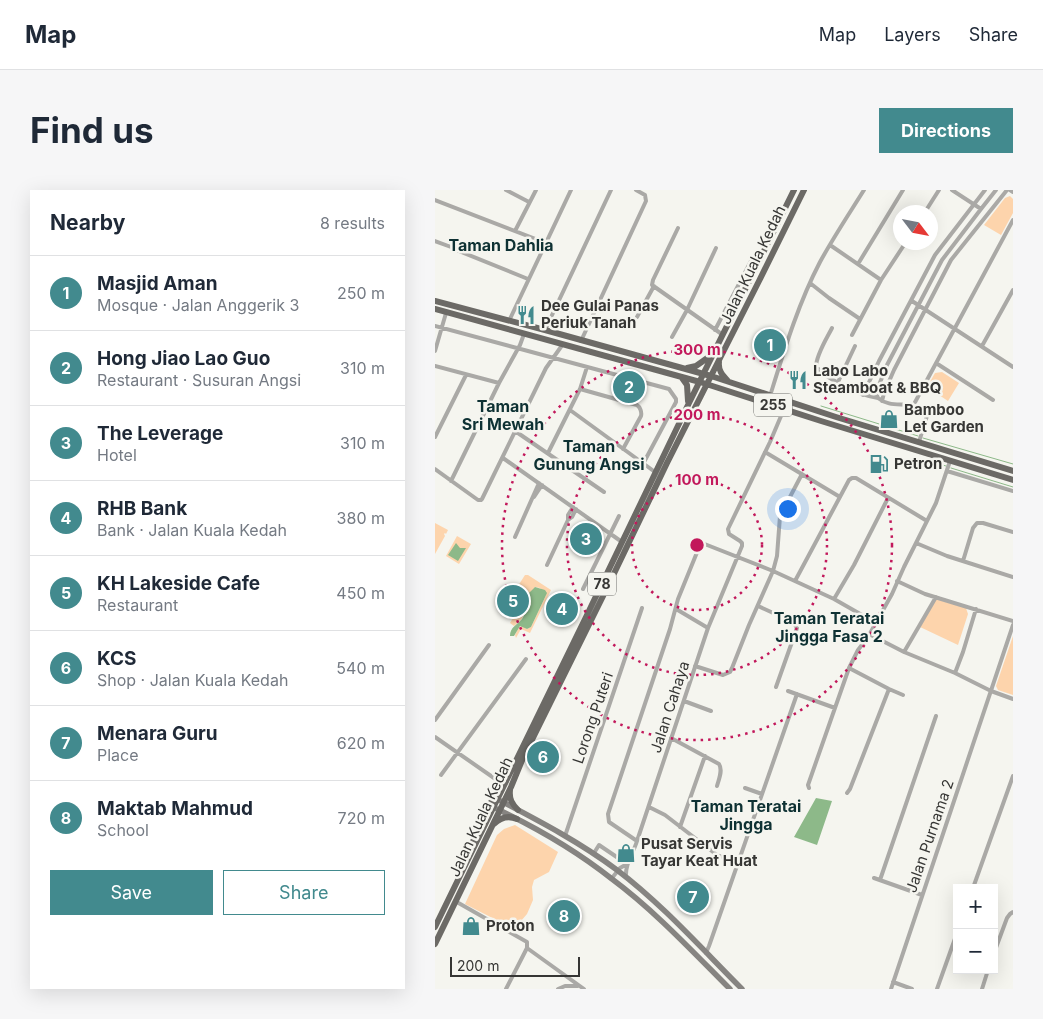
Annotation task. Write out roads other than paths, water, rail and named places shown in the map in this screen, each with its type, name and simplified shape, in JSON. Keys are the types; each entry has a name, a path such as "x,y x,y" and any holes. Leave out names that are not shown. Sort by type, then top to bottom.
{"main road":[{"name":"Jalan Kuala Kedah","path":"507,786 593,618 653,484 655,472 688,405 707,375 714,354 794,190"},
{"name":"Jalan Kuala Kedah","path":"707,375 721,356 804,190"},
{"path":"752,277 759,281"},
{"name":"255","path":"435,301 707,375 835,417 1013,471"},
{"name":"255","path":"435,310 724,389 1013,480"},
{"path":"683,369 697,366 714,354"},
{"path":"721,356 718,363 719,370 722,376 734,384"},
{"path":"679,376 684,379 687,385 688,405"},
{"name":"Jalan Kuala Kedah","path":"435,927 500,801 622,542 701,393 703,383"},
{"path":"701,393 718,388 724,389"},
{"path":"835,417 860,428 860,433"},
{"path":"870,427 869,431 872,433 916,450"},
{"path":"468,860 469,848 493,798 507,786 511,802 518,810"},
{"path":"500,801 565,836 626,877 685,930 742,989"},
{"name":"Jalan Kuala Kedah","path":"435,944 493,825 496,809"},
{"path":"496,809 578,854 612,878 656,915 730,989"},
{"path":"493,825 504,817 517,819"}],"street":[{"path":"506,190 529,202"},
{"path":"515,231 536,190"},
{"path":"509,320 571,190"},
{"path":"545,330 611,190"},
{"path":"581,341 645,201 645,195 636,190"},
{"path":"770,396 787,342 810,283 830,245 864,190"},
{"path":"858,264 903,190"},
{"path":"929,205 939,190"},
{"path":"952,190 981,209"},
{"path":"863,395 879,360 935,256 985,190"},
{"path":"880,400 876,393 887,365 942,260 996,190"},
{"path":"880,400 954,256 1008,190 1013,192"},
{"path":"435,200 546,243"},
{"path":"913,406 1013,220"},
{"path":"637,317 654,286 653,280 678,228"},
{"path":"435,241 528,279"},
{"path":"830,245 881,280"},
{"path":"672,337 716,248"},
{"path":"852,335 881,280 901,250"},
{"path":"935,256 942,260"},
{"path":"715,330 751,261"},
{"path":"810,283 860,319"},
{"path":"654,286 723,335"},
{"path":"982,346 1013,290"},
{"path":"912,300 1013,367"},
{"path":"435,351 446,313"},
{"path":"435,326 669,389 676,399 675,402 643,464"},
{"path":"832,328 818,357 816,365 818,369 863,395 894,405 913,406 925,411 927,414 919,442"},
{"path":"451,481 524,334"},
{"path":"435,469 478,500 481,500 546,368 563,344"},
{"path":"838,382 855,346"},
{"path":"879,360 894,370"},
{"path":"936,363 993,400"},
{"path":"435,366 499,384"},
{"path":"548,453 580,389 587,367"},
{"path":"435,438 466,374"},
{"path":"580,389 639,407 641,416 623,449"},
{"path":"737,557 742,543 730,535 728,531 784,409"},
{"path":"570,410 655,472"},
{"path":"515,431 604,492"},
{"path":"765,452 840,497"},
{"path":"503,458 622,542"},
{"path":"809,788 808,785 849,668 857,650 893,594 897,581 936,503 950,461"},
{"path":"947,471 1013,491"},
{"path":"695,666 723,675 730,672 773,571 777,556 780,516 802,474"},
{"path":"795,581 849,480 852,478 856,478 927,521"},
{"path":"515,537 540,484"},
{"path":"834,599 888,498"},
{"path":"547,565 569,520 568,515 574,508"},
{"path":"583,589 619,516"},
{"path":"963,561 973,528 977,523 1013,532"},
{"path":"637,841 609,822 608,814 678,599 699,545 702,543 773,571 834,599 876,623"},
{"path":"916,543 941,554 1013,577"},
{"name":"Jalan Cahaya","path":"626,877 627,864 637,841 708,628 737,557"},
{"path":"897,581 917,591 1013,621"},
{"path":"904,652 936,597"},
{"path":"758,606 793,622 797,628 776,687"},
{"name":"Lorong Puteri","path":"565,836 642,608"},
{"path":"676,609 708,628"},
{"path":"955,673 976,609"},
{"name":"Jalan Purnama 2","path":"891,989 1013,625"},
{"path":"869,634 904,652 1013,699"},
{"path":"435,720 489,646"},
{"path":"441,775 526,659"},
{"path":"849,668 903,695"},
{"path":"847,793 889,689"},
{"path":"789,691 835,708"},
{"path":"706,953 797,694"},
{"path":"684,701 711,711"},
{"path":"880,880 936,716"},
{"path":"435,737 507,786"},
{"path":"671,738 719,764 721,767 717,786"},
{"path":"680,827 705,756"},
{"path":"974,884 1013,776"},
{"path":"745,788 762,794"},
{"path":"649,806 665,815 717,855 738,863"},
{"path":"594,854 599,845 627,864"},
{"name":"Jalan Cahaya","path":"612,878 627,864"},
{"path":"874,878 922,895"},
{"path":"455,901 527,942 527,948 506,989"},
{"path":"998,943 1007,918 1013,912"},
{"path":"937,989 953,944"},
{"path":"527,948 584,989"},
{"path":"982,989 988,974"},
{"path":"893,982 913,989"},
{"path":"559,989 565,986 579,986"}],"waterway":[{"path":"821,406 918,436"},
{"path":"923,438 1013,464"},
{"path":"925,460 946,466"},
{"path":"951,468 1013,487"}],"place":[{"name":"Dee Gulai Panas Periuk Tanah","path":"526,315"},
{"name":"Masjid Aman","path":"770,345"},
{"name":"Labo Labo Steamboat & BBQ","path":"798,380"},
{"name":"Hong Jiao Lao Guo","path":"629,387"},
{"name":"Bamboo Let Garden","path":"889,419"},
{"name":"Petron","path":"879,464"},
{"name":"The Leverage","path":"586,539"},
{"name":"KH Lakeside Cafe","path":"513,601"},
{"name":"RHB Bank","path":"562,609"},
{"name":"KCS","path":"543,757"},
{"name":"Pusat Servis Tayar Keat Huat","path":"626,853"},
{"name":"Menara Guru","path":"693,897"},
{"name":"Maktab Mahmud","path":"564,916"},
{"name":"Proton","path":"471,926"}],"district":[{"name":"Taman Dahlia","path":"501,245"},
{"name":"Taman Sri Mewah","path":"503,415"},
{"name":"Taman Gunung Angsi","path":"589,455"},
{"name":"Taman Teratai Jingga Fasa 2","path":"829,627"},
{"name":"Taman Teratai Jingga","path":"746,815"}]}
